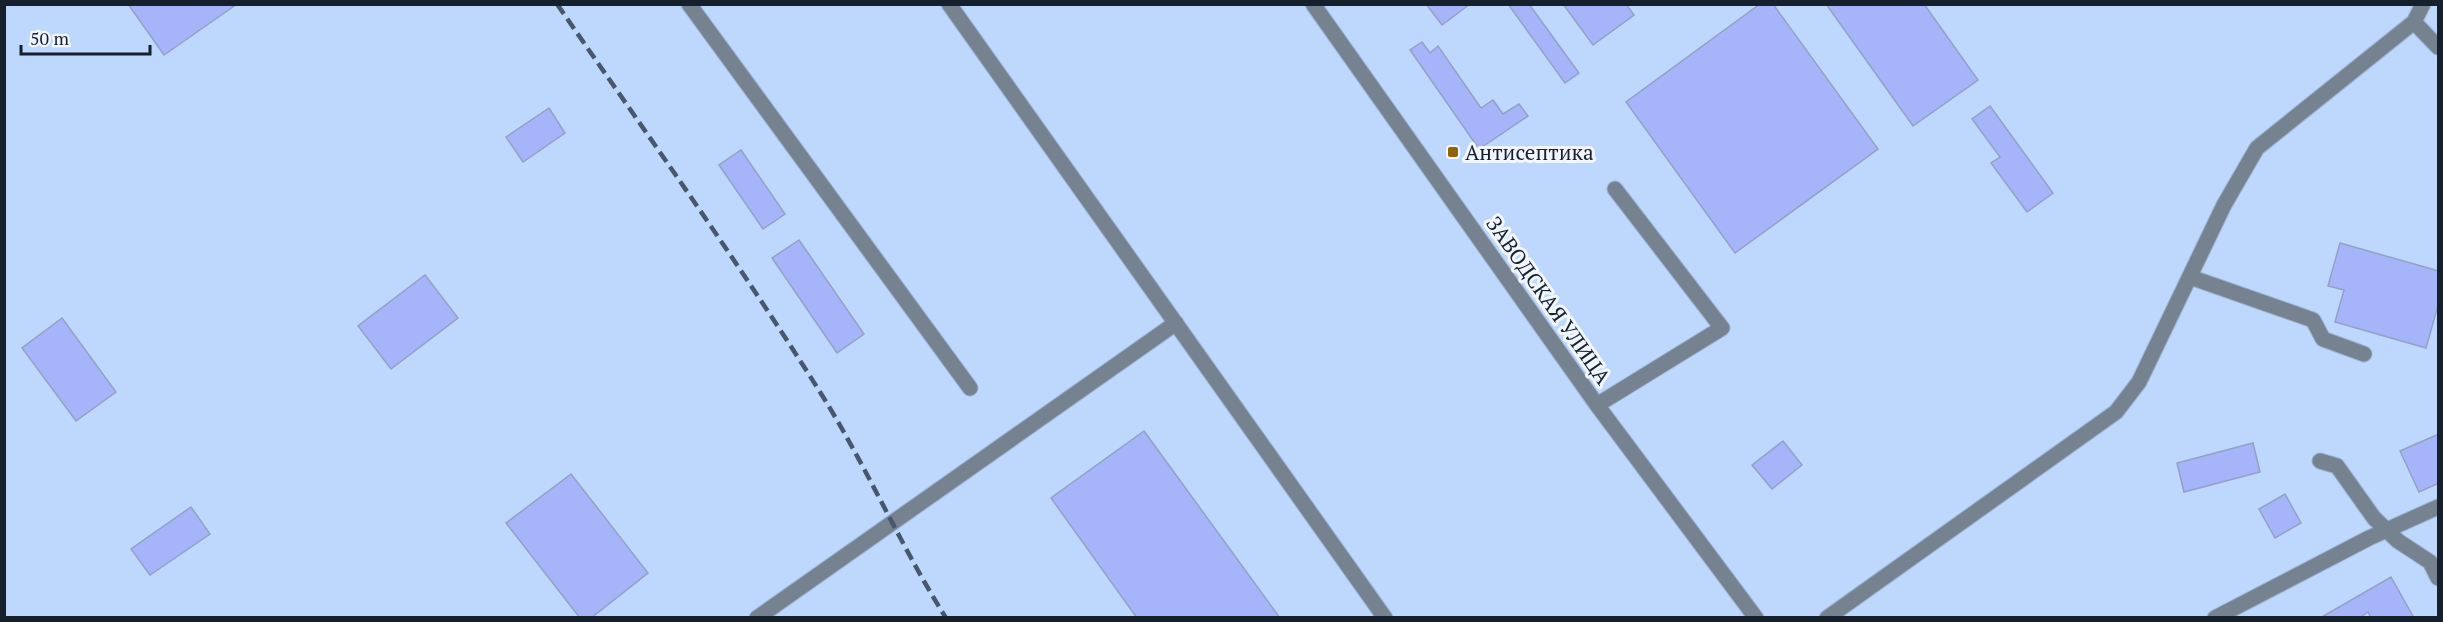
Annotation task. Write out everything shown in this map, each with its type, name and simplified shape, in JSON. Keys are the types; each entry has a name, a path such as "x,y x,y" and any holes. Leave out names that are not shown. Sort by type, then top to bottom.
{"street":[{"path":"689,4 970,388"},
{"path":"949,4 1385,618"},
{"name":"ЗАВОДСКАЯ УЛИЦА","path":"1313,4 1598,405 1756,618"},
{"path":"1827,618 2116,412 2139,382 2224,206 2257,148 2414,22 2424,4"},
{"path":"2414,22 2439,47"},
{"path":"1598,405 1722,328 1615,189"},
{"path":"2190,277 2313,320 2323,339 2364,354"},
{"path":"757,618 1176,323"},
{"path":"2320,461 2337,466 2374,518 2398,541 2430,562 2439,578"},
{"path":"2215,618 2439,507"}],"building":[{"path":"128,4 237,4 164,55"},
{"path":"1426,4 1470,4 1442,25"},
{"path":"1508,4 1529,4 1579,73 1565,83"},
{"path":"1563,4 1626,4 1634,15 1593,45"},
{"path":"1760,4 1773,4 1878,149 1735,253 1626,102"},
{"path":"1826,4 1924,4 1978,80 1913,126"},
{"path":"1422,42 1430,53 1438,46 1481,108 1493,100 1503,114 1519,104 1528,116 1479,149 1410,50"},
{"path":"1990,106 2053,193 2027,212 1991,163 2000,157 1972,119"},
{"path":"549,108 565,133 523,162 506,137"},
{"path":"741,150 785,214 763,229 719,165"},
{"path":"799,240 864,334 837,353 772,258"},
{"path":"2340,243 2439,271 2439,302 2426,348 2335,322 2344,290 2328,286"},
{"path":"425,275 458,318 391,369 358,326"},
{"path":"62,318 116,392 76,421 22,348"},
{"path":"1144,431 1280,618 1137,618 1051,498"},
{"path":"2439,434 2439,483 2419,492 2400,451"},
{"path":"1783,441 1802,465 1772,489 1752,465"},
{"path":"2253,443 2260,472 2184,492 2177,463"},
{"path":"571,474 648,573 591,618 580,618 506,523"},
{"path":"2285,494 2301,523 2275,538 2259,509"},
{"path":"191,507 210,534 150,575 131,549"},
{"path":"2391,577 2414,618 2371,618 2368,612 2359,618 2320,618"}],"railway":[{"path":"557,4 789,343 853,448 913,562 946,618"}],"place":[{"name":"Антисептика","path":"1453,152"}]}
